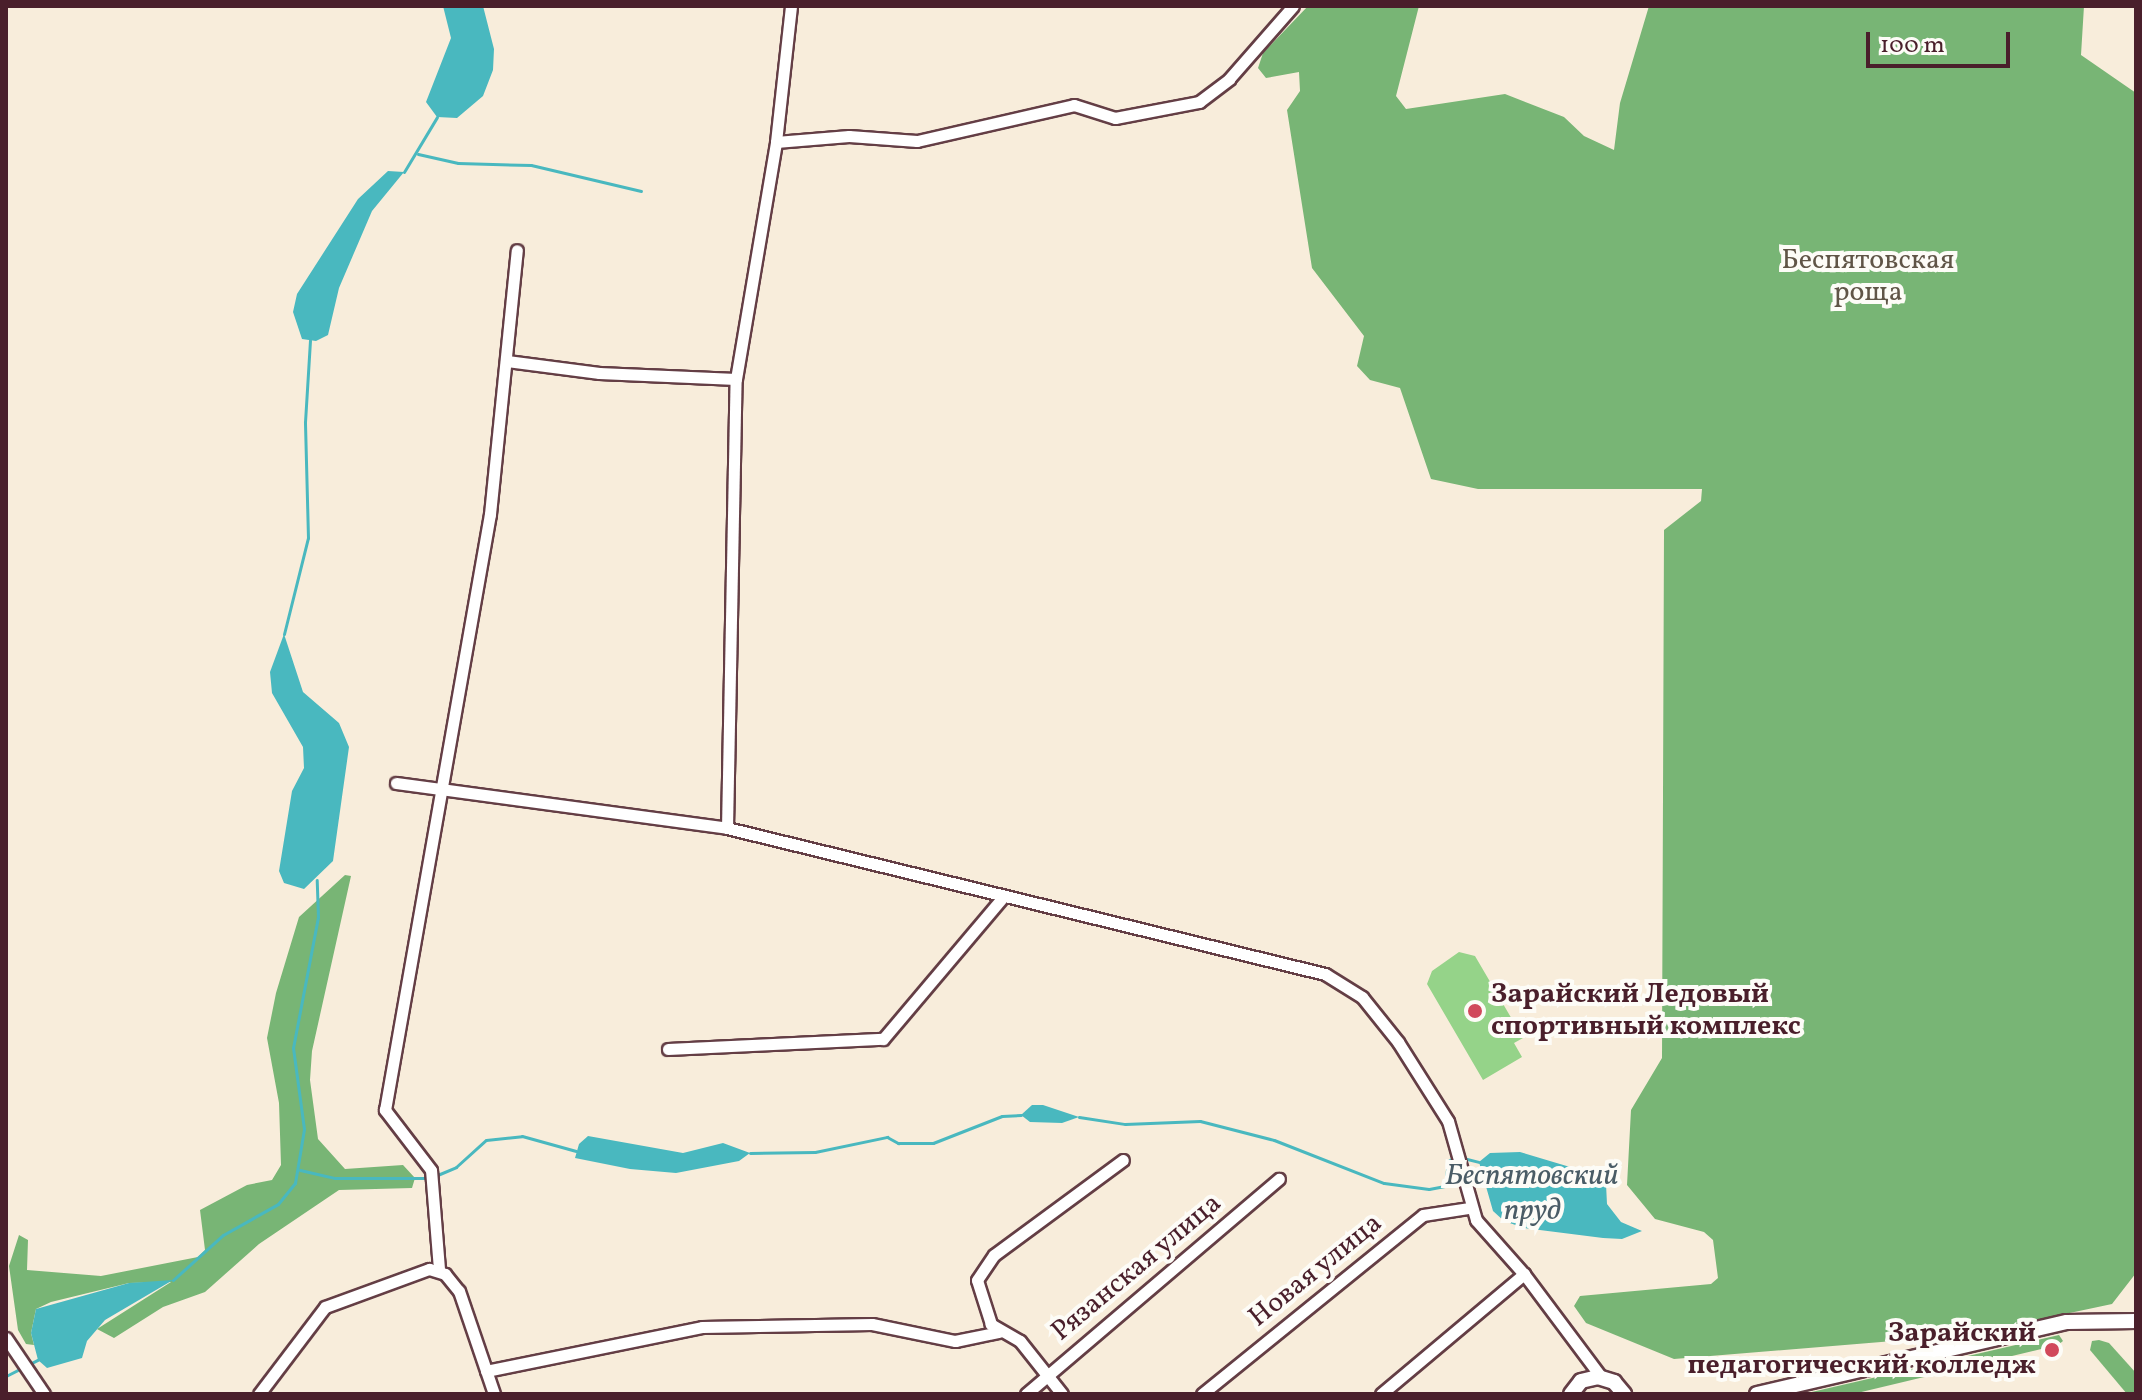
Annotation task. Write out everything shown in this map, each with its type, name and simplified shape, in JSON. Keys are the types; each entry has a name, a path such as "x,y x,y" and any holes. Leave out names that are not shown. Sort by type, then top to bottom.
{"street":[{"path":"727,828 736,379 776,142 791,6"},
{"path":"776,142 849,136 917,141 1074,105 1115,118 1199,102 1229,79 1293,6"},
{"path":"494,1394 459,1291 439,1269 433,1177 385,1110 490,514 517,250"},
{"path":"507,361 599,373 736,379"},
{"path":"396,783 727,828 1325,974 1362,997 1398,1042 1448,1121 1469,1208 1524,1274 1581,1355 1601,1377 1624,1394"},
{"path":"668,1049 883,1039 1004,896"},
{"path":"1062,1394 1020,1341 999,1332 981,1304 977,1280 994,1255 1123,1160"},
{"name":"Рязанская улица","path":"1026,1394 1279,1179"},
{"name":"Новая улица","path":"1202,1394 1423,1215 1469,1208"},
{"path":"259,1394 325,1307 346,1295 439,1269"},
{"path":"1381,1394 1524,1274"},
{"path":"1757,1394 2067,1322 2136,1321"},
{"path":"486,1371 714,1326 872,1324 955,1341 999,1332"},
{"path":"6,1338 41,1390"},
{"path":"1574,1389 1581,1355"},
{"path":"1574,1389 1601,1377"}],"green space":[{"name":"Беспятовская роща","path":"1308,6 1419,6 1396,96 1406,109 1505,94 1564,117 1584,136 1614,150 1620,103 1649,6 2084,6 2081,55 2136,93 2136,1273 2112,1304 1966,1335 1674,1359 1586,1323 1574,1306 1580,1296 1711,1284 1718,1278 1713,1240 1704,1232 1655,1219 1627,1185 1631,1110 1662,1058 1664,530 1701,501 1702,489 1478,489 1431,479 1400,388 1370,380 1357,366 1364,336 1312,268 1287,110 1300,91 1299,72 1266,78 1258,68 1263,53"},
{"path":"345,875 351,876 312,1051 310,1080 318,1139 345,1169 403,1165 415,1178 412,1188 339,1190 259,1244 205,1292 163,1307 114,1338 97,1329 171,1282 129,1283 51,1302 36,1309 31,1333 34,1345 26,1344 18,1330 9,1266 19,1235 28,1240 27,1270 101,1276 198,1257 205,1250 200,1210 247,1185 272,1180 281,1165 279,1103 267,1038 276,993 299,917"},
{"name":"Зарайский Ледовый спортивный комплекс","path":"1459,952 1475,956 1523,1038 1514,1043 1522,1057 1483,1080 1427,984 1432,971"},
{"path":"2059,1335 2063,1341 2058,1345 1853,1394 1803,1394"},
{"path":"2092,1341 2109,1343 2136,1373 2136,1394 2127,1394 2090,1350"}],"water":[{"path":"443,6 483,6 494,49 493,70 483,96 457,118 437,117 426,102 451,38"},
{"path":"388,171 404,172 372,211 339,288 328,335 316,341 302,339 293,312 297,294 358,199"},
{"path":"284,634 303,692 339,723 349,747 333,861 304,889 284,883 279,871 292,791 304,768 303,747 272,693 270,672"},
{"path":"1032,1105 1043,1105 1079,1117 1062,1123 1030,1122 1021,1115"},
{"path":"588,1136 683,1153 723,1143 750,1153 739,1161 676,1173 630,1169 575,1158 579,1144"},
{"name":"Беспятовский пруд","path":"1520,1152 1570,1167 1611,1169 1606,1184 1607,1204 1621,1222 1642,1231 1622,1239 1603,1238 1524,1228 1504,1221 1493,1211 1479,1162 1490,1153"},
{"path":"173,1280 105,1320 87,1341 82,1358 47,1368 38,1360 31,1333 36,1309 129,1283"}],"waterway":[{"path":"404,172 437,117"},
{"path":"418,154 458,163 531,165 641,191"},
{"path":"284,634 308,538 305,422 310,340"},
{"path":"173,1280 223,1235 278,1204 295,1183 304,1129 293,1048 318,917 317,880"},
{"path":"750,1153 815,1152 887,1137 898,1143 933,1143 1002,1116 1021,1115"},
{"path":"1079,1117 1125,1124 1200,1121 1274,1140 1384,1183 1429,1189 1445,1186 1448,1161 1455,1157"},
{"path":"435,1176 456,1167 486,1140 522,1136 576,1151"},
{"path":"1463,1158 1479,1162"},
{"path":"300,1170 335,1178 427,1178"},
{"path":"6,1376 38,1360"}],"place":[{"name":"Зарайский Ледовый спортивный комплекс","path":"1475,1011"},
{"name":"Зарайский педагогический колледж","path":"2052,1350"}]}
